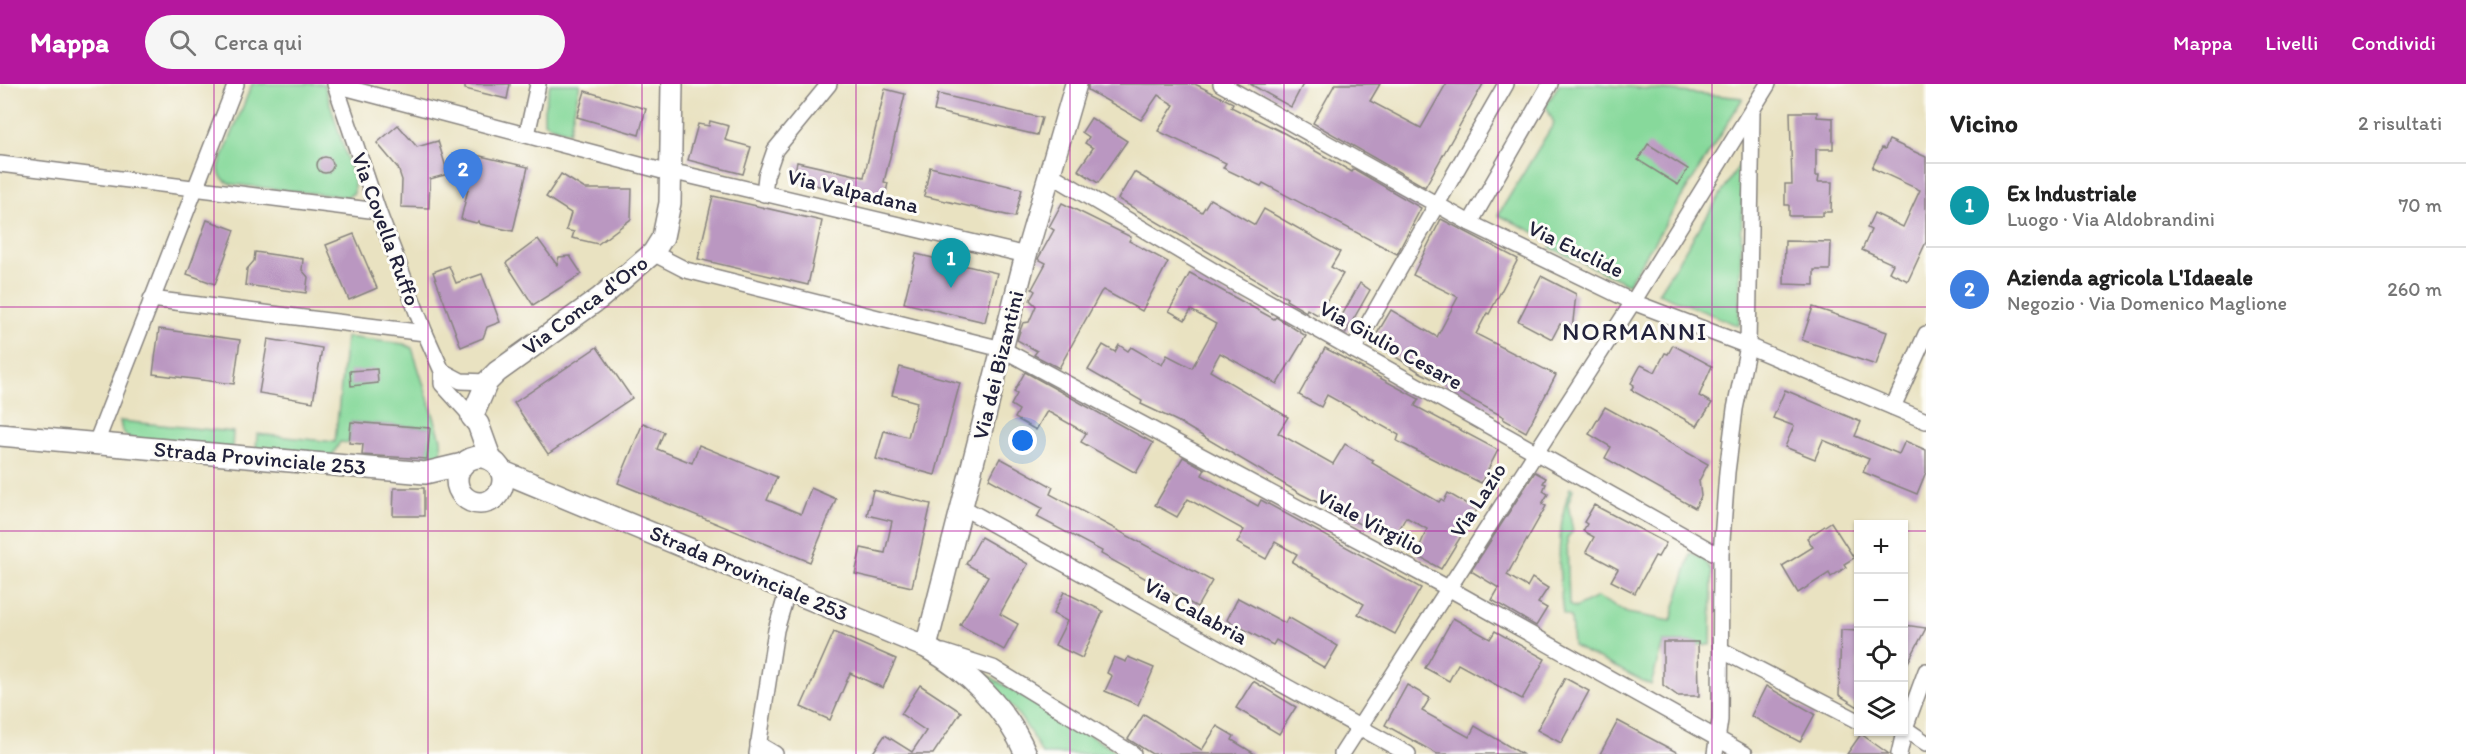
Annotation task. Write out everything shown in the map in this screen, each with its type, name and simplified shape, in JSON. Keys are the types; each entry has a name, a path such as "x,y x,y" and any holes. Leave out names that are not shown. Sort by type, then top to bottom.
{"main road":[{"name":"Via Conca d'Oro","path":"487,382 497,372 628,276 653,253 663,237 668,220 672,84"},
{"name":"Via dei Bizantini","path":"933,651 962,507 1026,255 1076,84"},
{"path":"461,493 457,478 466,462 487,382"},
{"name":"Via Covella Ruffo","path":"475,421 497,475"},
{"name":"Strada Provinciale 253","path":"0,435 425,473 476,457 497,475 558,495 933,651 990,697 1007,720 1026,754"},
{"name":"Strada Provinciale 253","path":"425,473 472,501 480,502 494,498 497,475"}],"street":[{"path":"96,443 236,84"},
{"path":"527,135 538,84"},
{"path":"764,194 771,158 780,142 829,84"},
{"name":"Via Euclide","path":"1221,84 1470,223 1633,302 1748,346 1926,421"},
{"path":"1353,350 1506,84"},
{"path":"1470,223 1550,84"},
{"name":"Via Lazio","path":"1342,754 1633,302 1768,84"},
{"name":"Via Valpadana","path":"336,85 670,173 683,174 1026,255"},
{"name":"Via Covella Ruffo","path":"336,85 378,211 442,371 442,384 475,421"},
{"path":"1702,754 1716,746 1720,720 1721,554 1727,472 1735,409 1748,346 1752,112"},
{"path":"0,164 378,211"},
{"name":"Via Giulio Cesare","path":"1050,174 1353,350 1713,552"},
{"name":"Viale Virgilio","path":"653,253 686,270 1002,349 1448,588 1716,746 1745,754"},
{"path":"152,299 425,333"},
{"path":"1893,407 1926,333"},
{"path":"442,371 461,381 487,382"},
{"name":"Via Calabria","path":"962,507 1408,754"},
{"path":"775,754 758,749 776,630 788,589"},
{"path":"1721,650 1854,720"},
{"path":"933,651 953,654 993,668 1133,754"},
{"path":"1908,718 1926,671"},
{"path":"1908,731 1926,743"},
{"path":"1899,754 1902,736"}],"green space":[{"path":"252,84 324,84 354,181 354,193 347,197 231,184 223,179 219,171 220,164"},
{"path":"550,84 580,84 569,132 544,122 544,109"},
{"path":"1559,84 1597,84 1743,98 1628,284 1551,248 1549,239 1498,215 1554,123 1546,106"},
{"path":"1743,159 1743,168 1739,326 1658,293"},
{"path":"346,337 404,344 412,348 441,439 442,458 427,464 429,428 351,422 349,443 340,442 332,456 256,451 257,434 335,442"},
{"path":"120,421 233,432 232,449 129,438 122,431"},
{"path":"1570,488 1573,489 1568,504 1573,531 1567,538 1569,605 1575,608 1597,597 1627,613 1671,621 1691,553 1704,560 1712,573 1711,645 1698,645 1698,642 1663,642 1651,685 1573,646 1571,617 1563,614 1559,566 1562,519"},
{"path":"982,672 1121,754 1042,754 1022,720 980,674"}],"building":[{"path":"465,84 510,84 507,99 465,89"},
{"path":"1088,84 1195,84 1233,103 1231,107 1284,133 1352,172 1354,169 1421,208 1397,254 1263,183 1261,186 1223,168 1226,163 1158,131 1174,105 1158,95 1141,120 1088,90"},
{"path":"1250,84 1303,84 1291,107"},
{"path":"1335,84 1380,84 1370,101 1421,128 1446,84 1483,84 1425,187 1313,123"},
{"path":"885,89 905,94 884,182 888,183 884,201 793,180 797,162 864,177"},
{"path":"585,91 646,109 639,135 577,117"},
{"path":"938,94 1042,118 1037,135 934,111"},
{"path":"1790,112 1817,112 1817,117 1833,118 1833,149 1816,149 1818,182 1832,182 1831,212 1823,212 1823,216 1789,216 1789,205 1785,205 1785,184 1792,184"},
{"path":"1091,118 1127,141 1098,183 1078,170 1093,148 1085,143 1089,137 1082,132"},
{"path":"710,121 729,126 725,140 751,147 743,174 688,160 698,124 709,126"},
{"path":"398,125 417,147 438,141 448,174 430,179 429,208 401,207 402,180 398,168 377,143"},
{"path":"1889,140 1926,157 1926,242 1908,281 1889,272 1893,264 1862,250 1871,230 1867,228 1874,213 1903,227 1920,190 1872,168 1882,148 1885,149"},
{"path":"1648,144 1688,169 1678,185 1638,160"},
{"path":"476,155 528,167 513,231 480,224 479,221 476,223 461,219"},
{"path":"325,157 333,165 325,173 317,165"},
{"path":"930,167 1022,189 1015,217 924,196"},
{"path":"1134,172 1202,212 1210,199 1255,225 1264,209 1340,252 1331,267 1343,274 1318,315 1307,309 1306,312 1286,300 1287,298 1118,199"},
{"path":"561,174 585,189 632,189 631,219 598,244 572,238 574,232 566,230 571,213 546,197"},
{"path":"713,196 822,221 808,285 698,259"},
{"path":"1062,203 1131,237 1129,241 1168,262 1142,311 1103,290 1059,368 1034,355 1037,351 1017,340 1023,323 1029,322 1036,306 1030,300 1035,291 1032,289 1046,263 1038,259 1054,230 1049,227"},
{"path":"1441,219 1518,259 1476,334 1556,375 1526,432 1503,419 1504,417 1418,371 1372,342 1391,310 1437,337 1458,297 1413,275"},
{"path":"207,220 235,230 215,284 187,274"},
{"path":"354,234 377,288 349,300 326,245"},
{"path":"538,239 557,265 559,257 570,256 582,274 533,305 506,263"},
{"path":"1785,241 1831,242 1830,270 1814,270 1814,285 1784,284"},
{"path":"255,252 303,259 302,270 308,277 306,293 245,285 247,269 254,261"},
{"path":"916,254 997,273 985,322 904,303"},
{"path":"449,266 456,283 482,274 500,322 487,327 483,338 461,347 433,272"},
{"path":"1190,273 1274,319 1276,317 1306,336 1277,384 1220,353 1210,371 1288,417 1278,433 1333,464 1345,444 1373,460 1372,463 1439,502 1441,499 1444,501 1448,493 1477,510 1441,569 1416,555 1427,529 1406,517 1393,541 1301,494 1177,421 1141,404 1142,401 1088,370 1103,345 1115,352 1119,345 1128,351 1131,347 1162,365 1167,355 1192,368 1216,324 1191,310 1185,320 1169,311"},
{"path":"1541,276 1576,294 1572,330 1560,324 1552,339 1518,321"},
{"path":"1360,283 1370,290 1345,334 1335,328"},
{"path":"1813,307 1887,332 1876,365 1802,340"},
{"path":"159,329 240,340 234,384 153,374"},
{"path":"268,339 322,348 313,402 259,393"},
{"path":"1673,345 1712,366 1699,396 1712,403 1697,426 1631,390 1634,385 1631,383 1641,365 1655,372 1665,353 1668,354"},
{"path":"597,347 632,398 548,454 514,403"},
{"path":"1325,348 1419,399 1415,406 1498,450 1481,483 1397,441 1399,435 1327,395 1321,407 1299,395"},
{"path":"900,367 960,383 935,475 876,459 884,431 908,437 917,402 892,395"},
{"path":"377,369 378,383 351,386 350,371"},
{"path":"1025,372 1153,443 1136,473 1081,442 1086,433 1047,411 1036,430 1015,418 1019,410 1011,405 1017,394 1014,392"},
{"path":"1785,390 1861,422 1855,436 1899,454 1905,441 1926,450 1926,472 1917,494 1863,472 1869,459 1823,440 1815,459 1785,447 1794,426 1773,418"},
{"path":"1605,407 1708,464 1699,481 1701,496 1695,508 1605,458 1611,447 1589,434"},
{"path":"351,422 430,428 427,459 362,455 363,444 349,443"},
{"path":"643,423 664,432 657,449 692,463 699,445 777,477 767,500 801,514 811,488 836,499 810,562 618,483"},
{"path":"1183,457 1205,469 1202,475 1258,506 1261,500 1421,588 1395,634 1358,614 1364,604 1292,562 1297,554 1275,542 1266,559 1237,543 1244,530 1188,499 1177,517 1155,505"},
{"path":"1000,458 1053,487 1050,494 1212,581 1197,607 1101,554 1102,551 1037,517 1042,508 989,479"},
{"path":"1535,472 1546,478 1543,491 1548,494 1542,504 1546,506 1507,575 1527,587 1532,578 1548,588 1538,603 1547,608 1536,626 1492,600 1499,588 1471,571"},
{"path":"394,488 424,488 424,516 393,516"},
{"path":"873,490 931,504 912,587 855,574 861,548 885,553 892,521 867,515"},
{"path":"1594,505 1666,543 1658,557 1655,556 1635,593 1611,581 1618,569 1586,552 1594,537 1583,531 1587,524 1584,522"},
{"path":"1831,522 1854,558 1844,564 1846,567 1831,577 1829,573 1798,593 1782,566 1813,547 1807,538"},
{"path":"981,537 1028,564 1000,614 1018,624 1004,650 960,625 988,576 966,564"},
{"path":"1064,592 1103,611 1082,658 1055,645 1067,621 1053,614"},
{"path":"1238,598 1285,623 1288,617 1338,646 1325,668 1276,640 1273,645 1227,620"},
{"path":"1453,618 1490,639 1495,631 1545,659 1522,699 1458,664 1449,681 1425,668"},
{"path":"1908,626 1926,628 1908,662"},
{"path":"1841,630 1854,631 1854,704 1839,695"},
{"path":"834,632 896,659 883,688 850,673 830,720 801,707"},
{"path":"1663,642 1698,642 1699,696 1678,696 1663,685"},
{"path":"1114,657 1126,662 1128,657 1154,668 1138,705 1105,691 1112,676 1107,673"},
{"path":"1565,678 1589,691 1561,743 1537,730"},
{"path":"1253,681 1296,707 1279,734 1236,708"},
{"path":"920,685 961,712 933,754 872,754 885,735 912,752 926,731 901,714"},
{"path":"1407,685 1430,698 1422,711 1469,737 1475,726 1522,754 1437,754 1385,725"},
{"path":"1766,686 1815,714 1800,742 1751,716"},
{"path":"1144,714 1202,750 1217,726 1234,736 1232,740 1255,754 1152,754 1128,739"},
{"path":"1618,721 1680,754 1600,754"},
{"path":"1860,736 1864,736 1889,754 1847,754"}],"place":[{"name":"Azienda agricola L'Idaeale","path":"463,199"},
{"name":"Ex Industriale","path":"951,288"}],"district":[{"name":"NORMANNI","path":"1635,331"}]}
